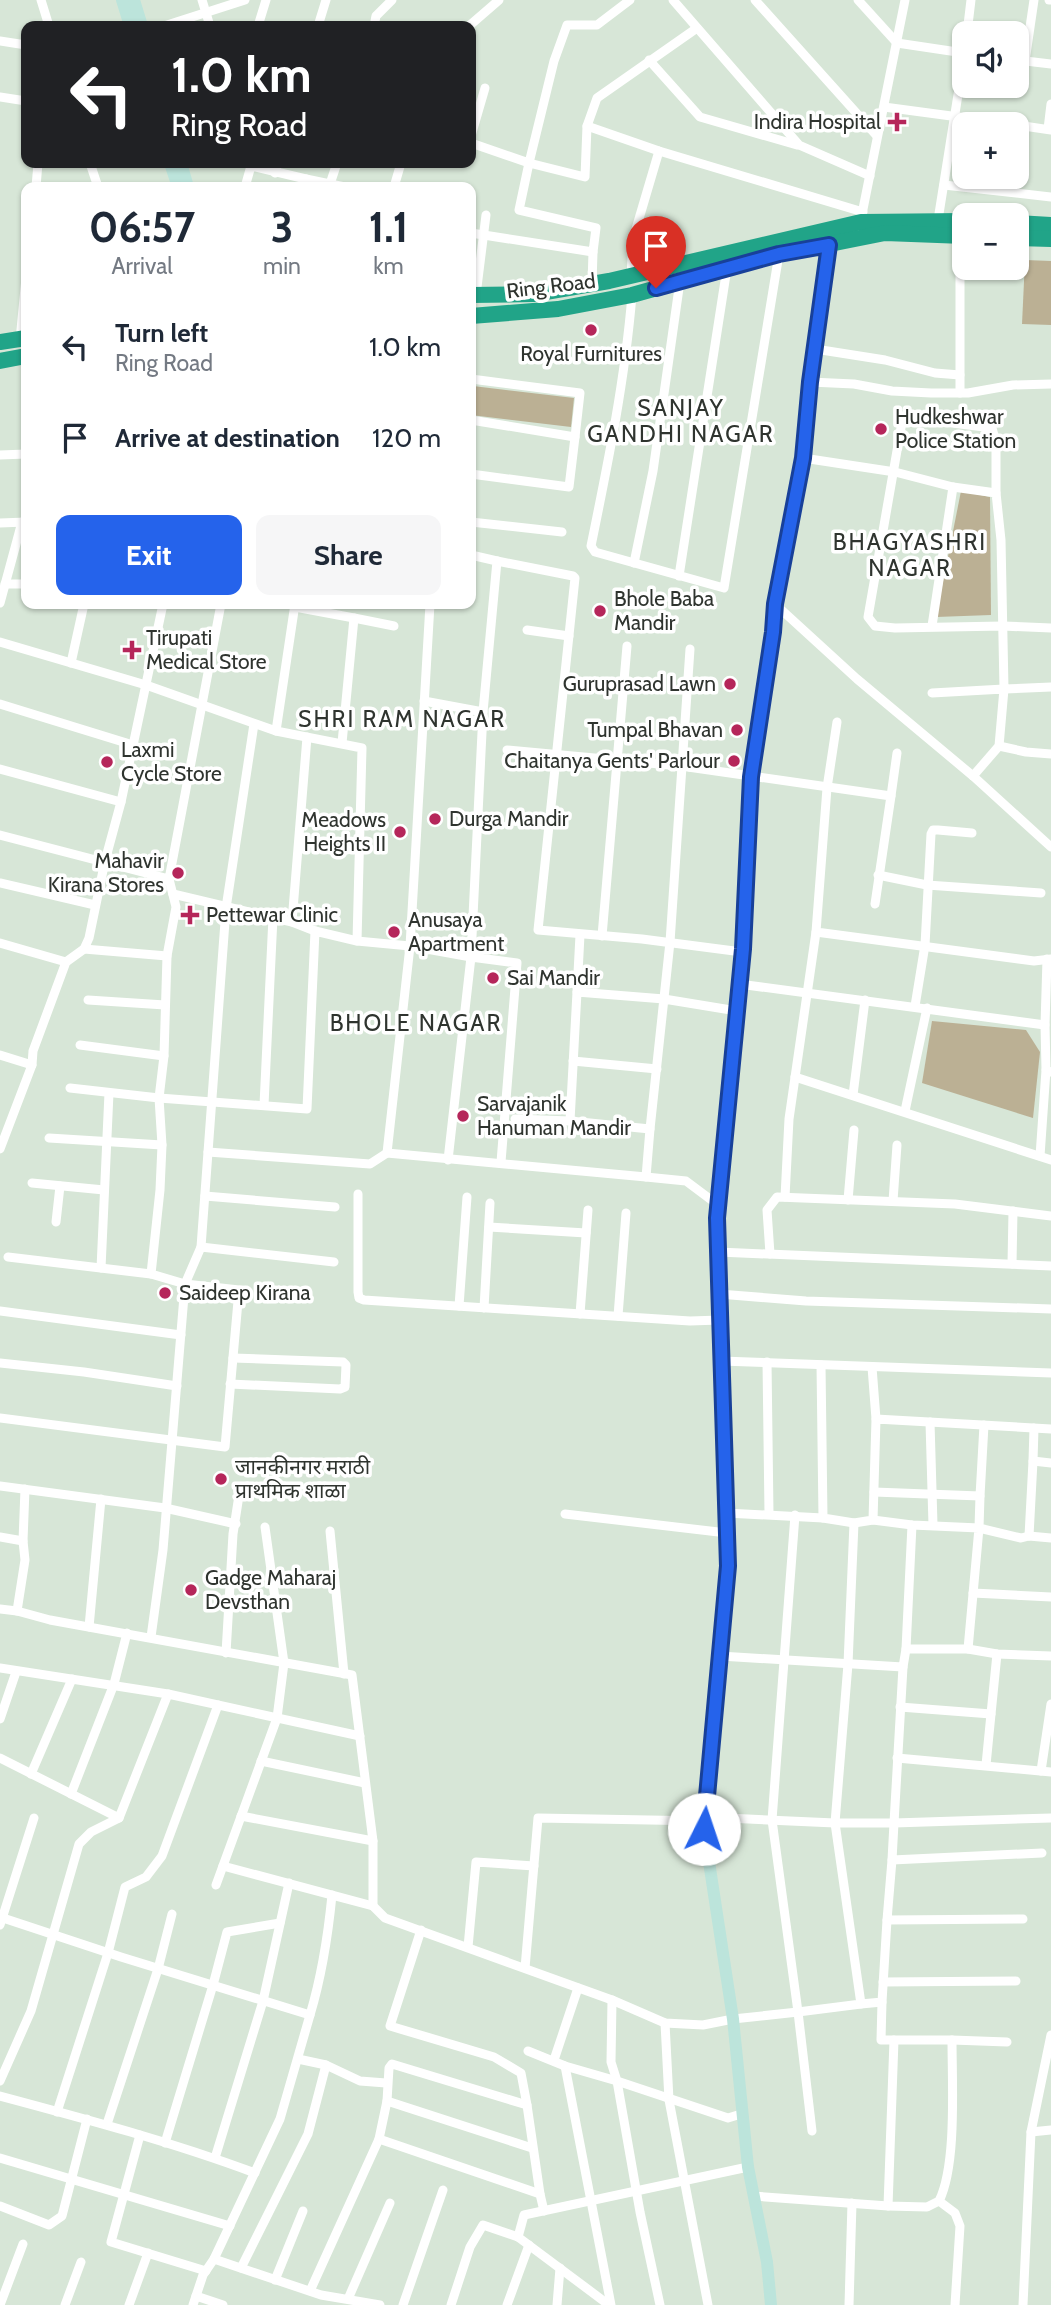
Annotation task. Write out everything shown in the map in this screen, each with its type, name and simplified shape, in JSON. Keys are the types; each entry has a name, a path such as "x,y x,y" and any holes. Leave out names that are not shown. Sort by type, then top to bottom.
{"highway":[{"name":"Ring Road","path":"476,295 534,294 592,284 862,217 938,220 952,226"},
{"path":"1029,224 1051,225"},
{"name":"Ring Road","path":"476,316 558,309 632,295 779,254 885,233 952,231"},
{"path":"1029,238 1051,239"},
{"path":"0,342 21,339"},
{"path":"0,361 21,357"}],"street":[{"path":"41,0 47,21"},
{"path":"121,0 128,21"},
{"path":"134,0 140,21"},
{"path":"202,0 208,21"},
{"path":"180,21 245,0"},
{"path":"320,21 326,0"},
{"path":"375,21 376,16 392,0"},
{"path":"475,21 499,0"},
{"path":"592,284 596,228 519,210 554,61 567,25 597,26 630,0"},
{"path":"673,0 799,145"},
{"path":"755,0 877,136"},
{"path":"858,0 897,43 952,53"},
{"path":"587,127 862,217 905,0"},
{"path":"968,21 971,0"},
{"path":"1029,23 1034,0"},
{"path":"260,21 266,1"},
{"path":"476,145 529,163 585,177 587,127 597,97 697,28"},
{"path":"0,41 21,45"},
{"path":"649,61 700,117 799,145 870,176"},
{"path":"1029,62 1051,64"},
{"path":"476,119 485,88"},
{"path":"0,97 21,100"},
{"path":"1029,127 1049,130 1051,104"},
{"path":"884,107 952,116"},
{"path":"938,220 952,140"},
{"path":"631,276 632,239 659,150"},
{"path":"258,168 302,182"},
{"path":"275,173 276,168"},
{"path":"944,186 1051,197"},
{"path":"476,277 486,215"},
{"path":"476,234 593,252"},
{"path":"771,2305 767,2262 748,2166 733,2019 705,1819 728,1566 718,1205 742,952 751,777 775,604 803,458 810,382 829,245"},
{"path":"632,295 614,430 591,546 595,552 724,588 779,254"},
{"path":"678,576 727,268"},
{"path":"960,393 962,280"},
{"path":"634,563 653,471 680,281"},
{"path":"815,349 960,376"},
{"path":"476,380 580,393 569,487 476,475"},
{"path":"810,382 855,384 892,391 960,393 1013,384 1051,384"},
{"path":"973,776 999,746 1004,689 1003,626 1001,540 996,493 996,443 992,428 907,419 902,422 868,618 875,626 895,628 932,626 1003,626 1051,628"},
{"path":"476,421 575,437"},
{"path":"0,455 21,454"},
{"path":"803,458 895,472 953,487 996,493"},
{"path":"932,626 953,487"},
{"path":"0,523 21,522"},
{"path":"476,523 562,532"},
{"path":"0,603 21,532"},
{"path":"476,556 573,576 575,581 538,930 670,942 742,952"},
{"path":"448,1160 471,957 483,712 496,561"},
{"path":"5,584 21,584"},
{"path":"775,604 857,679 973,776 1051,847"},
{"path":"71,663 83,609"},
{"path":"0,1149 32,1065 33,1051 66,962 84,949 89,938 134,745 162,609"},
{"path":"150,1274 160,1189 162,1145 159,1098 164,1056 167,956 176,907 169,879 220,609"},
{"path":"276,731 295,609"},
{"path":"310,609 394,626"},
{"path":"387,1153 410,946 430,609"},
{"path":"342,743 354,618"},
{"path":"527,630 569,636"},
{"path":"0,642 146,684 276,731 362,748 357,941"},
{"path":"602,936 627,646"},
{"path":"646,1177 670,942 690,649"},
{"path":"932,693 1051,687"},
{"path":"424,701 483,712"},
{"path":"0,704 134,745"},
{"path":"785,1197 789,1119 816,932 827,788 837,722"},
{"path":"151,1637 159,1585 185,1284 201,1247 226,908 254,724"},
{"path":"292,922 307,737"},
{"path":"999,746 1051,754"},
{"path":"507,750 681,766 891,796"},
{"path":"875,905 897,753"},
{"path":"0,769 121,803"},
{"path":"915,1006 925,945 931,834 933,830 971,833"},
{"path":"0,835 169,879"},
{"path":"878,875 928,885 1041,893"},
{"path":"0,883 95,905"},
{"path":"173,894 273,917 357,941 517,962 501,1162"},
{"path":"264,1105 273,917"},
{"path":"70,1088 159,1098 307,1109 315,931"},
{"path":"816,932 1034,961 1049,959 1045,1025 1049,1071 1040,1156"},
{"path":"570,1121 580,935"},
{"path":"0,945 66,962"},
{"path":"84,949 167,956"},
{"path":"739,984 1045,1025"},
{"path":"577,992 664,999 737,1011"},
{"path":"88,1000 165,1005"},
{"path":"853,1095 865,1000"},
{"path":"905,1111 927,1008"},
{"path":"80,1045 164,1056"},
{"path":"0,1055 32,1065"},
{"path":"573,1061 657,1069"},
{"path":"795,1077 1051,1160"},
{"path":"101,1268 109,1093"},
{"path":"515,1119 650,1129"},
{"path":"848,1200 854,1130"},
{"path":"49,1138 162,1145"},
{"path":"893,1201 897,1145"},
{"path":"208,1152 370,1164 387,1153 686,1181 718,1205"},
{"path":"32,1183 104,1190"},
{"path":"56,1222 60,1186"},
{"path":"358,1194 359,1298 364,1300 690,1321 720,1320"},
{"path":"205,1196 335,1207"},
{"path":"770,1254 767,1210 777,1197 955,1204 1051,1216"},
{"path":"459,1306 467,1198"},
{"path":"484,1308 490,1203"},
{"path":"580,1314 588,1210"},
{"path":"1012,1264 1013,1211"},
{"path":"618,1316 626,1213"},
{"path":"489,1227 586,1233"},
{"path":"201,1247 334,1262"},
{"path":"718,1252 1051,1266"},
{"path":"0,1418 225,1447 239,1290 185,1284 150,1274 8,1257"},
{"path":"719,1294 806,1301 1051,1309"},
{"path":"0,1311 181,1335"},
{"path":"230,1384 340,1389 346,1384 346,1364 343,1362 233,1358"},
{"path":"721,1361 1051,1373"},
{"path":"0,1363 177,1386"},
{"path":"767,1363 769,1514"},
{"path":"821,1365 823,1518"},
{"path":"872,1367 876,1419 873,1520"},
{"path":"876,1419 1051,1429"},
{"path":"930,1422 933,1525"},
{"path":"968,1649 979,1528 984,1425"},
{"path":"1029,1536 1034,1428"},
{"path":"1033,1461 1051,1463"},
{"path":"0,1486 165,1508 236,1524"},
{"path":"17,1611 25,1560 25,1489"},
{"path":"226,1653 233,1534 240,1489"},
{"path":"874,1492 980,1496"},
{"path":"89,1626 101,1499"},
{"path":"726,1513 795,1515 853,1523 873,1520 979,1528 1021,1538 1051,1538"},
{"path":"565,1514 727,1533"},
{"path":"795,1515 772,1820 812,2131"},
{"path":"853,1523 848,1664 835,1823 861,2004"},
{"path":"912,1525 881,2002 881,2040 1007,2042"},
{"path":"216,1885 277,1718 284,1663 265,1527"},
{"path":"330,1531 344,1674"},
{"path":"0,1537 23,1541"},
{"path":"974,1593 1051,1597"},
{"path":"0,1609 352,1675 373,1841 373,1906"},
{"path":"71,1794 114,1684 127,1633"},
{"path":"905,1649 968,1649 997,1654 1051,1656"},
{"path":"986,1765 997,1654"},
{"path":"720,1656 903,1667"},
{"path":"0,1668 167,1694 360,1736"},
{"path":"0,1719 16,1672"},
{"path":"31,1774 72,1679"},
{"path":"0,2081 31,2011 79,1844 91,1832 119,1818 167,1694"},
{"path":"57,2112 108,1953 125,1887 146,1877 162,1856 218,1705"},
{"path":"900,1707 991,1714"},
{"path":"897,1758 1046,1771 1051,1709"},
{"path":"0,1758 119,1818"},
{"path":"261,1761 365,1783"},
{"path":"241,1816 373,1841"},
{"path":"34,1818 1,1920 310,2015"},
{"path":"525,1968 538,1818 894,1823 1051,1818"},
{"path":"892,1860 1042,1853"},
{"path":"468,1947 476,1862 534,1866"},
{"path":"223,1866 373,1906 385,1918 611,2000 665,2024 703,2025 733,2019 881,2002"},
{"path":"215,2158 264,2001 289,1883"},
{"path":"223,2305 195,2300 206,2271 280,2119 320,1983 327,1949 332,1895"},
{"path":"107,2124 158,1968 172,1914"},
{"path":"887,1920 1023,1919"},
{"path":"165,2143 227,1932 280,1923"},
{"path":"421,1930 390,2026 494,2057 521,2073 544,2211"},
{"path":"883,1982 1016,1981"},
{"path":"554,2060 578,1988"},
{"path":"611,2000 611,2062 617,2081 660,2305"},
{"path":"665,2024 669,2100 708,2305"},
{"path":"1023,2305 1031,2132 1048,2067 1051,2035"},
{"path":"888,2206 894,2040"},
{"path":"753,2196 888,2206 927,2207 939,2201 947,2176 950,2149 952,2040"},
{"path":"528,2051 565,2066 728,2118 741,2114"},
{"path":"298,2059 326,2065 360,2081 386,2083"},
{"path":"310,2291 380,2138 387,2101 386,2083 389,2068 393,2064 527,2105"},
{"path":"241,2268 308,2134 326,2065"},
{"path":"565,2066 610,2305"},
{"path":"0,2096 107,2124 255,2173"},
{"path":"387,2101 532,2148"},
{"path":"0,2206 49,2225 61,2217 88,2119"},
{"path":"1031,2132 1051,2130"},
{"path":"140,2135 111,2242 206,2271"},
{"path":"380,2138 540,2194"},
{"path":"0,2158 230,2226"},
{"path":"518,2237 524,2215 748,2166"},
{"path":"402,2305 443,2190"},
{"path":"939,2201 955,2213 960,2226 955,2305"},
{"path":"343,2301 390,2203"},
{"path":"849,2305 852,2203"},
{"path":"275,2280 303,2211"},
{"path":"451,2305 470,2247 483,2225 518,2237 610,2305"},
{"path":"0,2305 23,2244"},
{"path":"507,2305 529,2245"},
{"path":"129,2305 148,2253"},
{"path":"214,2259 343,2301 380,2305"},
{"path":"65,2305 80,2263"},
{"path":"557,2305 560,2268"}],"shaded area":[{"path":"1029,260 1051,261 1051,325 1022,324 1024,280 1029,280"},
{"path":"476,386 574,398 571,427 476,416"},
{"path":"961,491 990,497 991,615 936,617"},
{"path":"932,1021 1026,1030 1040,1052 1033,1118 922,1083"}],"place":[{"name":"Indira Hospital","path":"897,122"},
{"name":"Royal Furnitures","path":"591,330"},
{"name":"Hudkeshwar Police Station","path":"881,429"},
{"name":"Bhole Baba Mandir","path":"600,611"},
{"name":"Tirupati Medical Store","path":"132,650"},
{"name":"Guruprasad Lawn","path":"730,684"},
{"name":"Tumpal Bhavan","path":"737,730"},
{"name":"Chaitanya Gents' Parlour","path":"734,761"},
{"name":"Laxmi Cycle Store","path":"107,762"},
{"name":"Durga Mandir","path":"435,819"},
{"name":"Meadows Heights II","path":"400,832"},
{"name":"Mahavir Kirana Stores","path":"178,873"},
{"name":"Pettewar Clinic","path":"190,915"},
{"name":"Anusaya Apartment","path":"394,932"},
{"name":"Sai Mandir","path":"493,978"},
{"name":"Sarvajanik Hanuman Mandir","path":"463,1116"},
{"name":"Saideep Kirana","path":"165,1293"},
{"name":"जानकीनगर मराठी प्राथमिक शाळा","path":"221,1479"},
{"name":"Gadge Maharaj Devsthan","path":"191,1590"}],"district":[{"name":"SANJAY GANDHI NAGAR","path":"681,421"},
{"name":"BHAGYASHRI NAGAR","path":"910,555"},
{"name":"SHRI RAM NAGAR","path":"402,719"},
{"name":"BHOLE NAGAR","path":"416,1023"}],"route":[{"path":"656,288 779,254 829,245 810,382 803,458 775,604 751,777 743,949 717,1218 728,1566 704,1829"}]}
